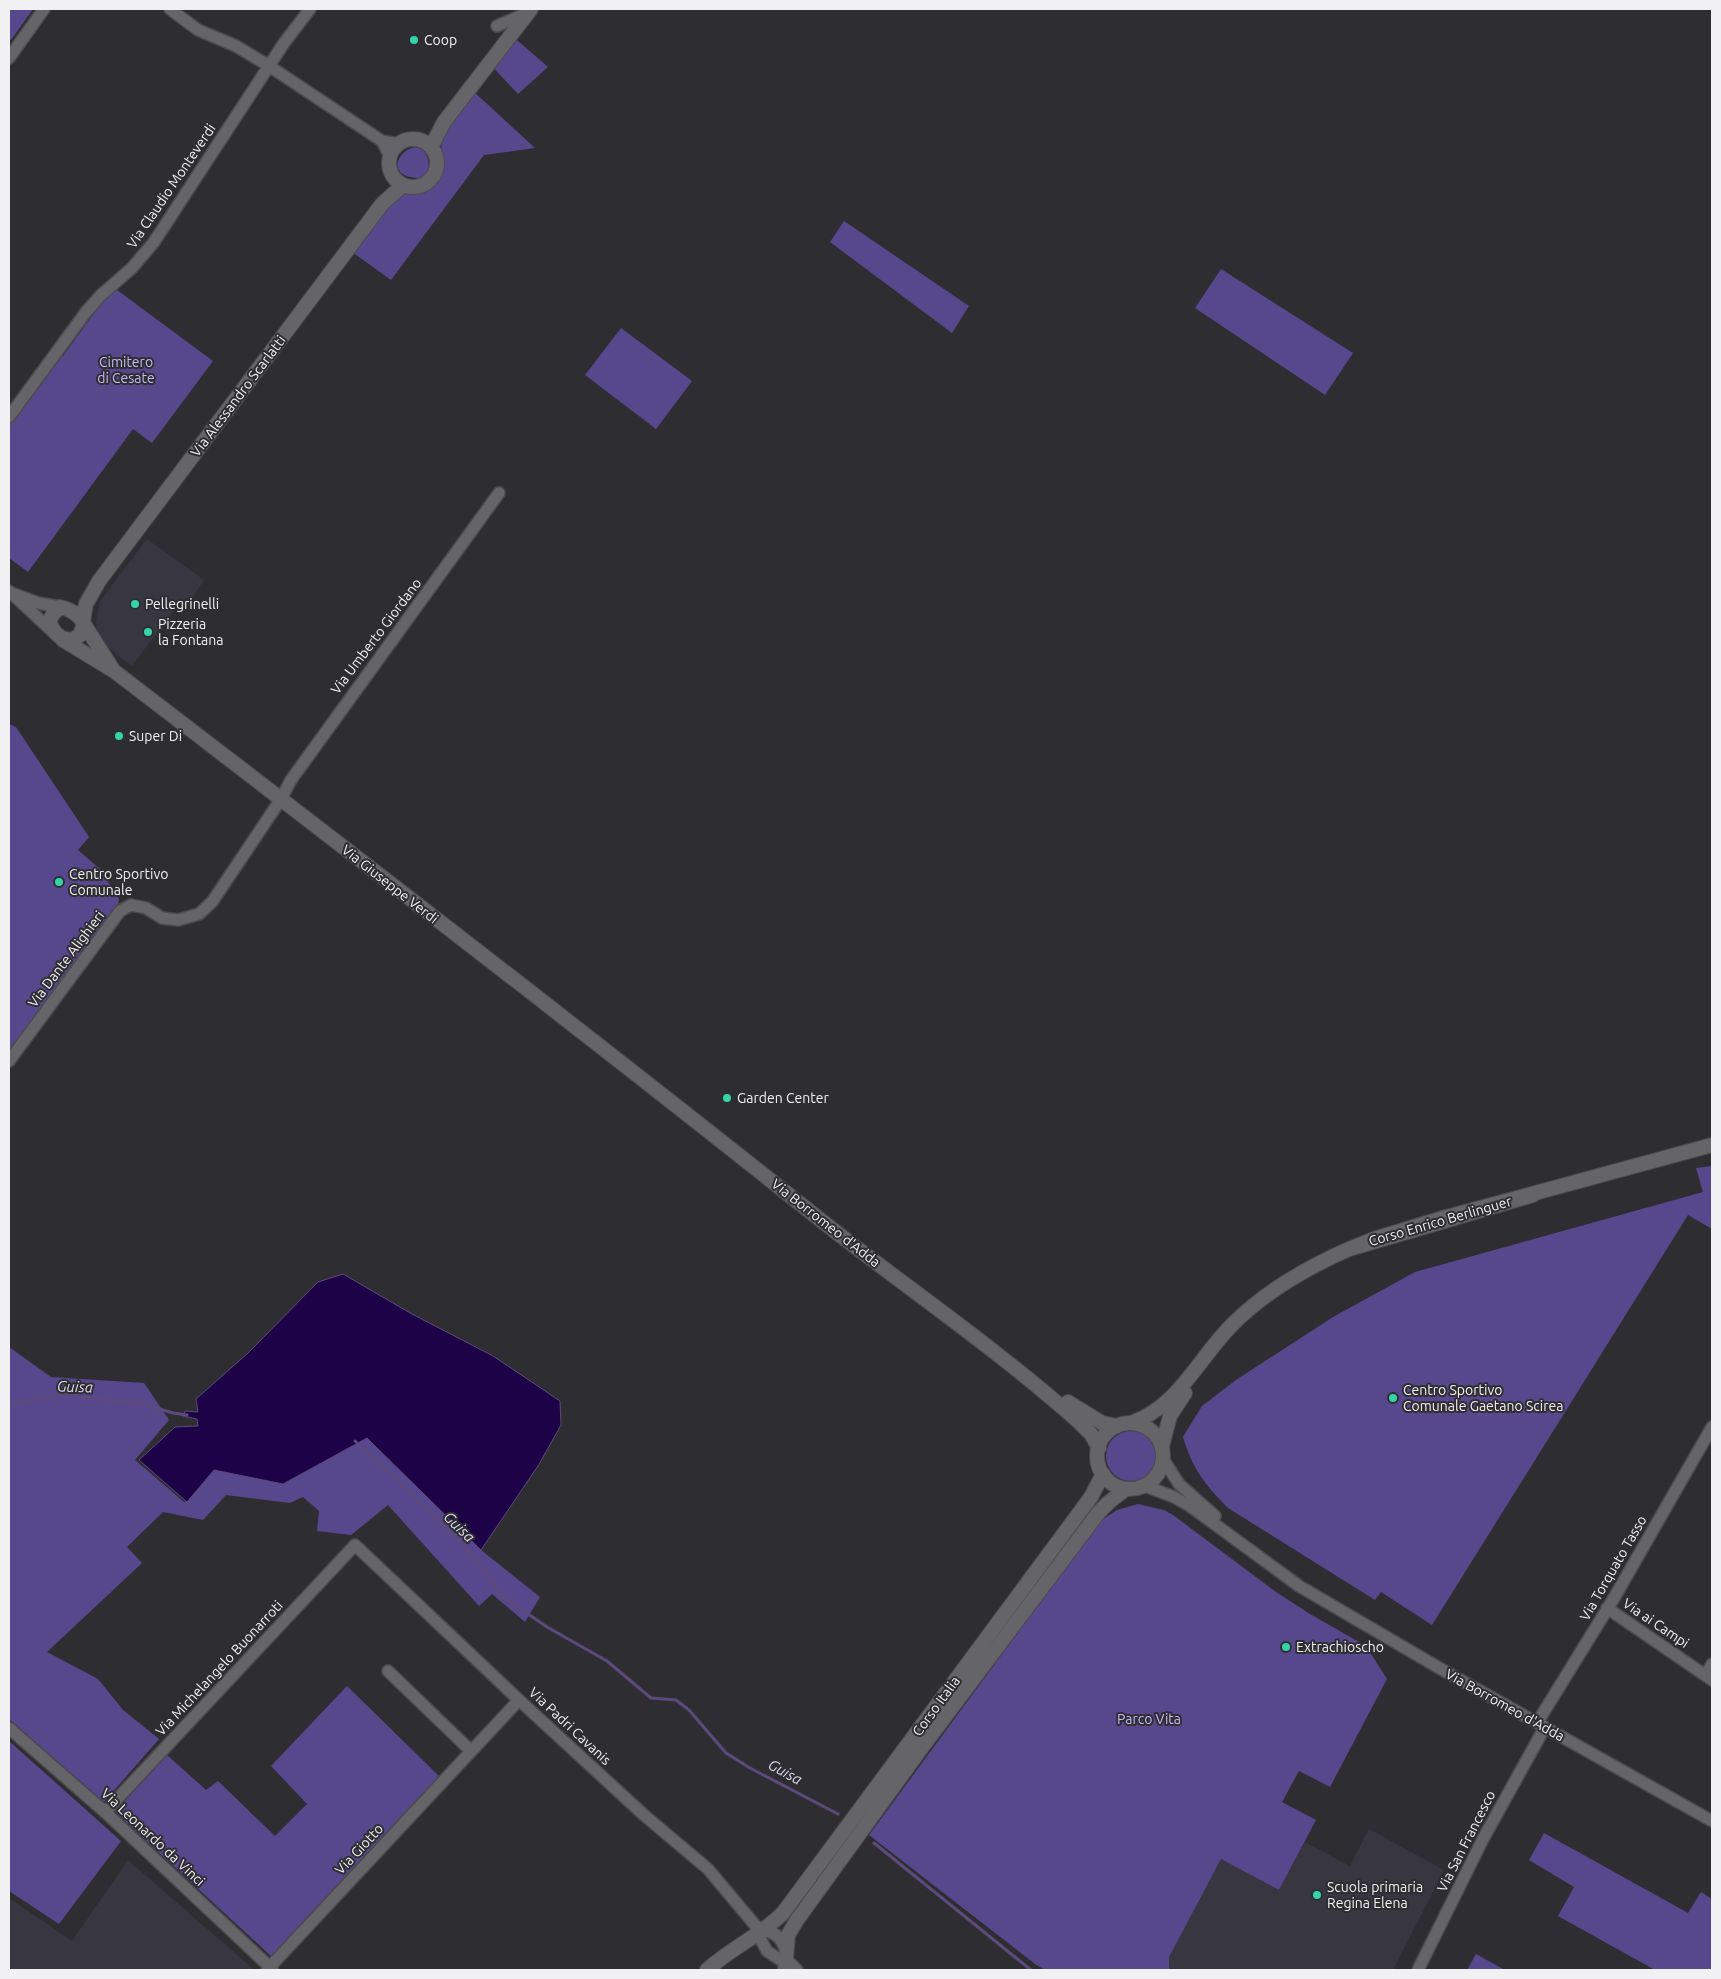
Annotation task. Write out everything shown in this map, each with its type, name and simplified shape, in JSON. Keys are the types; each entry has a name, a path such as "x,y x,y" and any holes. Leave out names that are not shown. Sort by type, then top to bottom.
{"street":[{"path":"9,58 44,9"},
{"path":"170,9 198,30 236,46 346,112 382,141 390,156 390,171 398,181 415,188 431,180 437,164 425,144 412,139 398,144 382,141"},
{"name":"Via Claudio Monteverdi","path":"9,417 86,312 101,295 132,268 154,242 269,66 310,9"},
{"path":"497,26 529,11"},
{"path":"425,144 529,11"},
{"path":"390,156 398,144"},
{"name":"Via Alessandro Scarlatti","path":"84,623 86,604 94,589 398,181"},
{"name":"Via Umberto Giordano","path":"281,799 291,780 336,716 499,494"},
{"name":"Via Alessandro Scarlatti","path":"62,608 94,589"},
{"name":"Via Giuseppe Verdi","path":"9,592 59,636 114,671 666,1097"},
{"name":"Via Giuseppe Verdi","path":"9,592 38,603 62,608"},
{"path":"62,608 74,612 84,623 80,635 72,640 59,636 49,622 53,614 62,608"},
{"name":"Via Giuseppe Verdi","path":"84,623 114,671"},
{"name":"Via Dante Alighieri","path":"9,1061 120,910 130,905 146,908 162,918 178,920 199,914 212,902 281,799"},
{"name":"Via Borromeo d'Adda","path":"666,1097 842,1237 987,1346 1079,1422 1091,1434 1099,1448"},
{"name":"Corso Enrico Berlinguer","path":"1131,1423 1155,1412 1166,1403 1229,1328 1246,1311 1303,1271 1374,1239 1712,1145"},
{"name":"Corso Enrico Berlinguer","path":"1163,1453 1166,1427 1176,1405 1230,1335 1265,1297"},
{"name":"Via Borromeo d'Adda","path":"987,1346 1090,1416 1102,1423 1116,1426"},
{"path":"1131,1423 1141,1425 1158,1437 1163,1453 1158,1474 1144,1486 1126,1489 1116,1485 1103,1474 1098,1457 1099,1448 1107,1434 1116,1426 1131,1423"},
{"name":"Via Torquato Tasso","path":"1541,1725 1607,1608 1709,1441 1712,1428"},
{"name":"Via Borromeo d'Adda","path":"1163,1453 1174,1478 1184,1490 1299,1586"},
{"name":"Corso Italia","path":"707,1970 762,1931 783,1913 1091,1497 1103,1474"},
{"name":"Via Borromeo d'Adda","path":"1144,1486 1174,1497 1190,1506 1299,1586 1441,1669 1712,1821"},
{"name":"Corso Italia","path":"789,1963 788,1935 797,1920 923,1746 1087,1528 1109,1502 1126,1489"},
{"name":"Via Padri Cavanis","path":"355,1545 644,1815 708,1869 762,1931"},
{"name":"Via Michelangelo Buonarroti","path":"105,1812 355,1545"},
{"name":"Via ai Campi","path":"1607,1608 1709,1677"},
{"path":"1709,1677 1712,1664"},
{"path":"388,1671 471,1751"},
{"name":"Via Giotto","path":"270,1969 519,1700"},
{"name":"Via San Francesco","path":"1418,1970 1541,1725"},
{"name":"Via Leonardo da Vinci","path":"9,1728 105,1812 270,1969"},
{"path":"762,1931 767,1931 781,1939 789,1963 767,1951 760,1938 762,1931"}],"shaded area":[{"path":"147,539 204,580 187,606 180,602 132,666 104,645 97,634 96,621 100,601"},
{"name":"Scuola primaria Regina Elena","path":"1369,1829 1444,1870 1393,1970 1169,1970 1168,1957 1221,1859 1279,1890 1305,1842 1350,1866"},
{"path":"128,1860 255,1970 9,1970 9,1898 72,1941"}],"green space":[{"path":"9,9 33,9 11,40 9,38"},
{"path":"510,34 548,67 518,94 487,61"},
{"path":"473,91 535,148 484,155 391,280 345,247 417,178 403,175 398,168 398,160 403,153 411,148 419,148 426,153 429,167 441,155 442,135"},
{"path":"844,221 969,306 952,333 830,242"},
{"path":"1221,269 1353,353 1325,395 1195,308"},
{"name":"Cimitero di Cesate","path":"113,287 213,361 152,443 133,429 28,572 9,558 9,422 59,353 63,356"},
{"path":"621,328 692,381 656,429 585,375"},
{"name":"Centro Sportivo Comunale","path":"9,724 16,727 89,837 78,850 101,870 119,899 118,907 9,1053"},
{"name":"Centro Sportivo Comunale Gaetano Scirea","path":"1712,1166 1712,1229 1688,1215 1432,1625 1381,1592 1375,1600 1228,1508 1200,1476 1183,1437 1202,1406 1236,1380 1333,1317 1415,1272 1703,1192 1696,1168"},
{"path":"9,1347 51,1377 144,1383 169,1420 135,1460 184,1502 187,1501 214,1470 283,1484 367,1438 481,1550 540,1597 525,1622 492,1594 479,1606 388,1505 351,1535 317,1531 319,1511 303,1497 290,1503 226,1495 203,1520 163,1512 127,1547 142,1563 47,1652 98,1679 123,1710 159,1739 104,1802 9,1719"},
{"path":"1126,1431 1136,1431 1149,1438 1156,1451 1156,1461 1149,1474 1136,1481 1126,1481 1117,1477 1110,1470 1106,1461 1106,1451 1110,1442 1117,1435"},
{"name":"Parco Vita","path":"1138,1504 1164,1510 1173,1515 1276,1592 1366,1646 1387,1679 1330,1787 1299,1771 1282,1802 1316,1820 1279,1890 1221,1859 1169,1957 1169,1970 1045,1970 869,1835 1100,1521 1117,1510"},
{"path":"347,1686 439,1776 271,1956 115,1812 167,1755 206,1790 218,1781 275,1836 307,1804 271,1766"},
{"path":"9,1741 121,1841 59,1924 9,1891"},
{"path":"1544,1833 1688,1913 1701,1892 1712,1899 1712,1970 1655,1970 1558,1916 1574,1887 1529,1860"},
{"path":"1476,1954 1505,1970 1467,1970"}],"water":[{"path":"343,1274 412,1314 493,1356 560,1401 561,1425 538,1466 481,1550 367,1438 283,1484 214,1470 187,1502 139,1460 175,1427 198,1426 197,1419 183,1416 185,1411 198,1412 196,1399 248,1353 318,1282"}],"waterway":[{"name":"Guisa","path":"9,1404 65,1395 143,1404 187,1415"},
{"name":"Guisa","path":"355,1441 400,1482 476,1559 489,1579 505,1598 547,1627 607,1661 651,1698 676,1700 689,1710 726,1753 750,1768 838,1814"},
{"name":"Guisa","path":"874,1843 1031,1970"}],"place":[{"name":"Coop","path":"414,40"},
{"name":"Pellegrinelli","path":"135,604"},
{"name":"Pizzeria la Fontana","path":"148,632"},
{"name":"Super Di","path":"119,736"},
{"name":"Centro Sportivo Comunale","path":"59,882"},
{"name":"Garden Center","path":"727,1098"},
{"name":"Centro Sportivo Comunale Gaetano Scirea","path":"1393,1398"},
{"name":"Extrachioscho","path":"1286,1647"},
{"name":"Scuola primaria Regina Elena","path":"1317,1895"}]}
